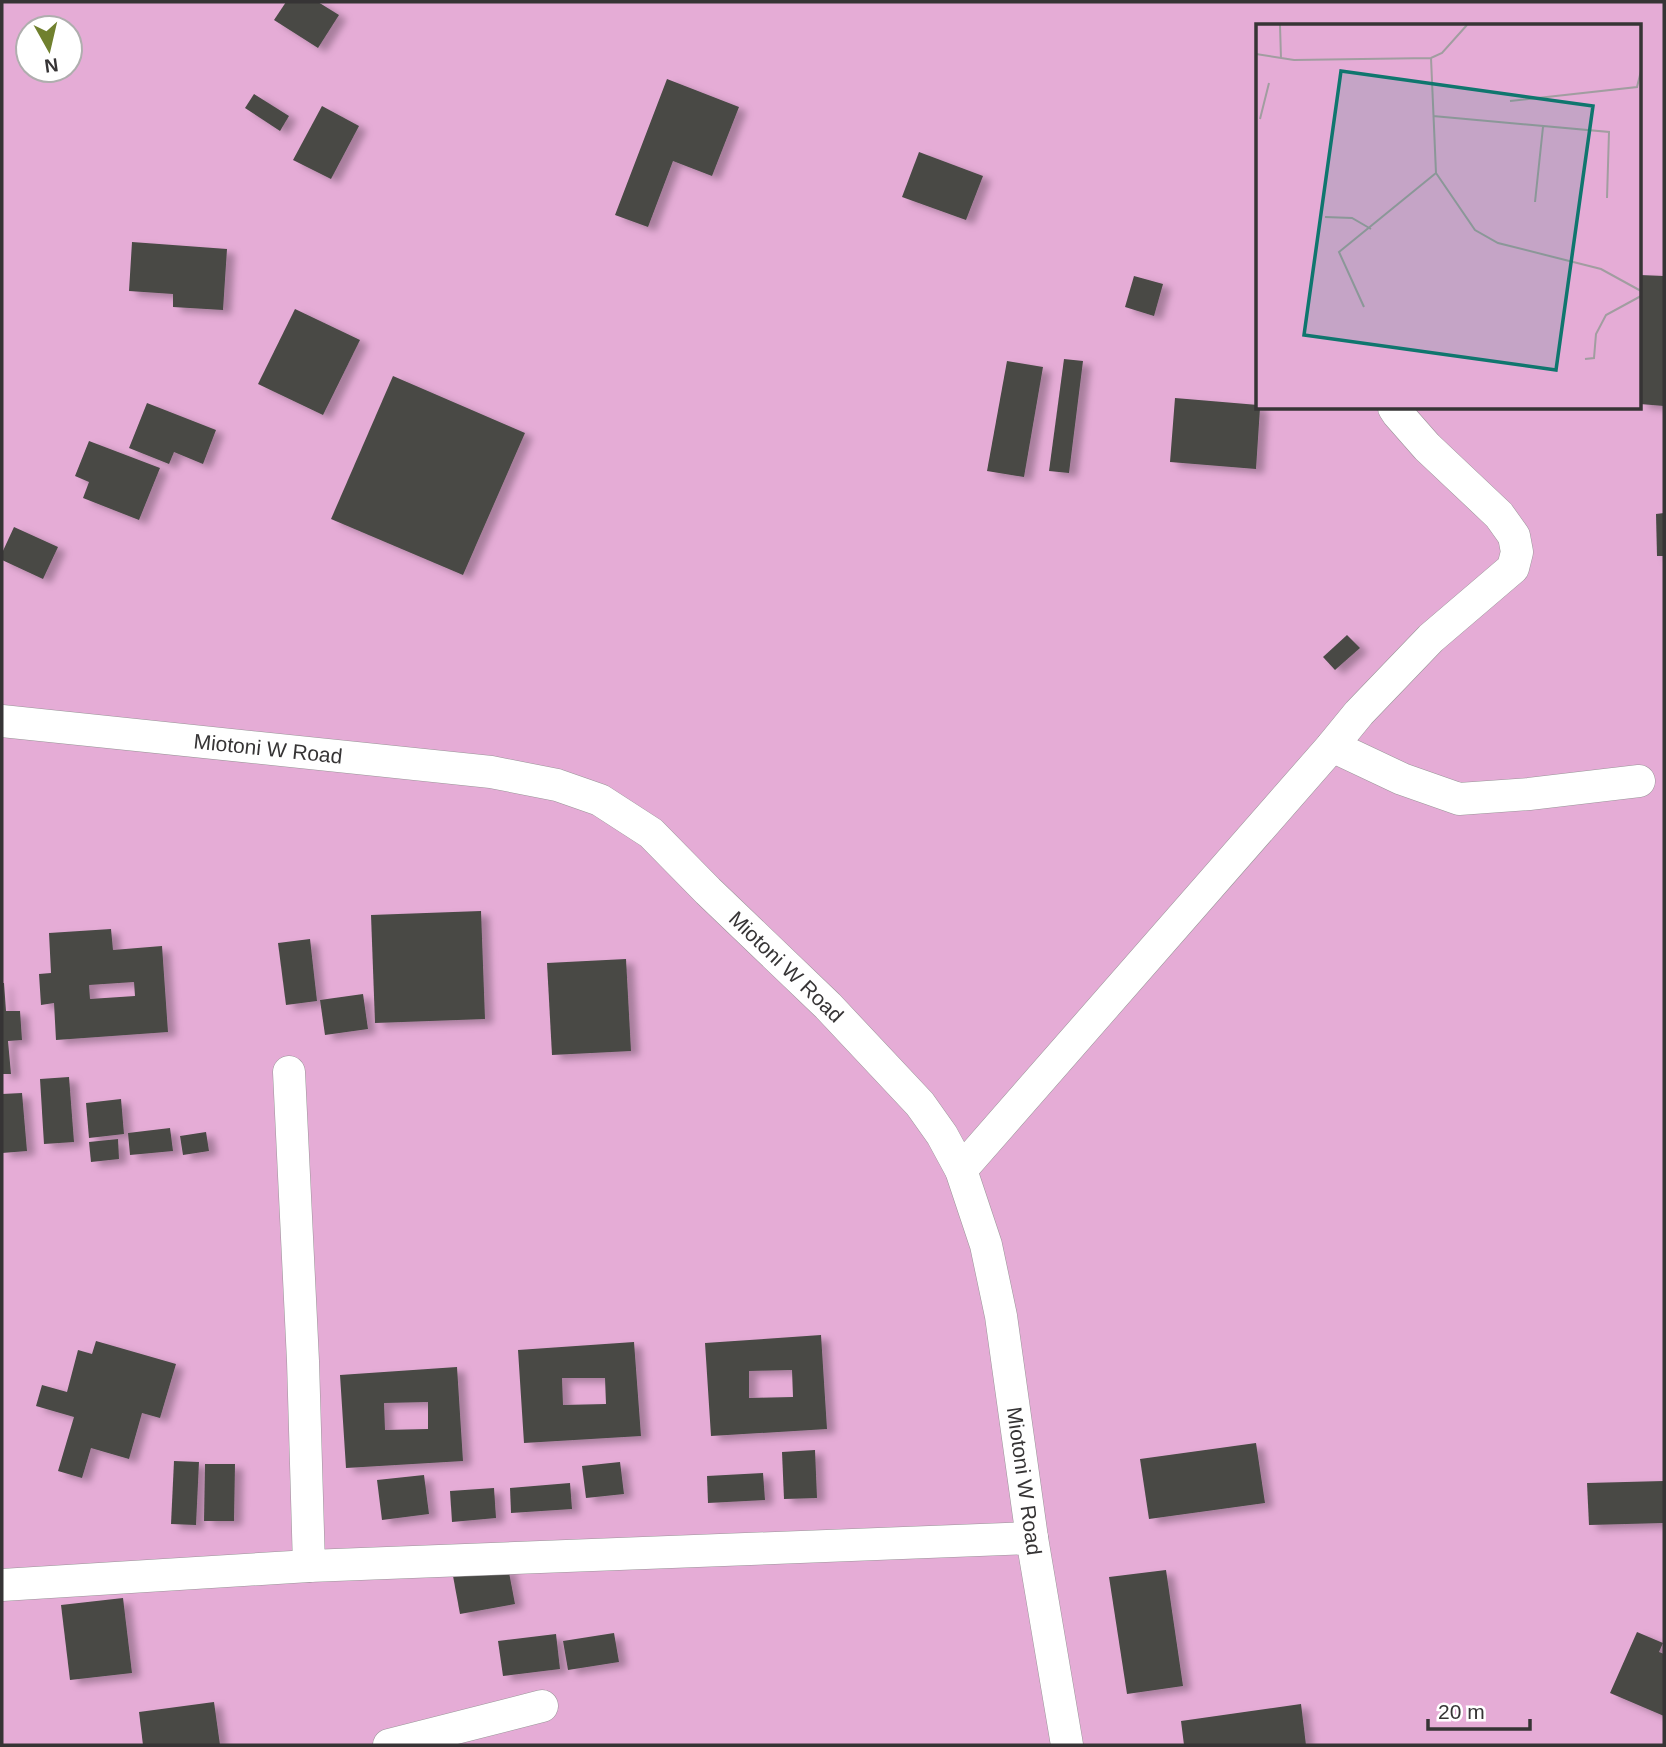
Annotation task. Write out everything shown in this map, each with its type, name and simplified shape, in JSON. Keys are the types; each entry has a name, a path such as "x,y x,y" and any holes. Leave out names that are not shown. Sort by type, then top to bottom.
{"street":[{"path":"961,1170 1359,713 1431,638 1513,568 1517,552 1514,536 1499,515 1427,447 1396,410"},
{"name":"Miotoni W Road","path":"2,721 491,772 556,785 600,800 651,833 828,1006 920,1104 942,1135 961,1170 986,1245 1001,1316 1032,1538 1067,1745"},
{"path":"1332,746 1402,779 1460,799 1639,781"},
{"path":"289,1072 303,1362 309,1566"},
{"path":"2,1585 309,1566 1032,1538"},
{"path":"389,1745 542,1706"}],"shaded area":[{"path":"2,2 1664,2 1664,1745 2,1745"}],"building":[{"path":"286,2 318,2 339,15 318,48 274,20"},
{"path":"667,79 739,107 712,176 673,161 648,227 615,215"},
{"path":"254,94 289,116 280,131 245,108"},
{"path":"322,106 359,126 331,179 293,160"},
{"path":"919,152 983,176 966,220 902,197"},
{"path":"132,242 227,249 223,310 173,307 173,294 129,291"},
{"path":"1642,275 1664,276 1664,406 1642,404"},
{"path":"1134,276 1163,284 1154,316 1125,307"},
{"path":"295,309 360,340 323,415 258,384"},
{"path":"1064,359 1083,361 1069,473 1049,471"},
{"path":"1007,361 1043,367 1024,477 987,471"},
{"path":"393,376 525,433 463,575 331,519"},
{"path":"1175,398 1256,405 1256,410 1260,410 1256,469 1170,462"},
{"path":"147,403 216,430 203,464 174,452 169,464 129,448"},
{"path":"89,441 160,468 139,520 83,498 89,482 75,476"},
{"path":"1664,513 1664,556 1657,556 1656,514"},
{"path":"14,527 58,547 43,579 2,560 2,553"},
{"path":"1347,635 1360,648 1335,670 1323,657"},
{"path":"481,911 485,1019 375,1023 371,915"},
{"path":"111,929 113,950 162,946 168,1032 56,1040 54,1003 41,1005 39,974 51,973 49,933","holes":["134,982 135,996 90,999 89,985"]},
{"path":"310,939 317,1001 286,1005 278,943"},
{"path":"626,959 631,1051 552,1055 547,963"},
{"path":"2,983 6,1011 20,1011 22,1040 8,1041 11,1074 2,1074"},
{"path":"363,994 368,1029 325,1035 320,1000"},
{"path":"69,1077 74,1142 44,1144 40,1079"},
{"path":"22,1093 27,1151 2,1153 2,1094"},
{"path":"121,1099 124,1134 89,1138 86,1103"},
{"path":"170,1128 173,1151 130,1155 128,1133"},
{"path":"206,1132 209,1151 183,1155 180,1136"},
{"path":"118,1139 119,1159 91,1162 89,1142"},
{"path":"821,1335 827,1429 711,1436 705,1343","holes":["792,1370 793,1397 749,1398 749,1371"]},
{"path":"96,1341 176,1364 160,1418 142,1413 129,1459 91,1448 82,1478 58,1471 74,1417 36,1406 42,1385 67,1392 78,1350 92,1354"},
{"path":"634,1342 641,1436 524,1443 518,1350","holes":["562,1378 605,1378 606,1404 563,1405"]},
{"path":"457,1367 463,1461 346,1468 340,1375","holes":["428,1402 428,1429 385,1430 384,1403"]},
{"path":"1256,1443 1265,1503 1149,1519 1140,1459"},
{"path":"815,1450 817,1498 784,1499 782,1452"},
{"path":"174,1461 199,1462 196,1525 171,1524"},
{"path":"620,1462 624,1494 586,1498 582,1466"},
{"path":"205,1464 235,1464 234,1521 204,1521"},
{"path":"763,1473 765,1500 708,1503 707,1476"},
{"path":"424,1475 429,1514 382,1520 377,1480"},
{"path":"1664,1481 1664,1523 1589,1525 1587,1483"},
{"path":"570,1483 572,1509 511,1513 510,1488"},
{"path":"494,1488 496,1518 452,1522 450,1491"},
{"path":"508,1567 515,1604 460,1614 453,1576"},
{"path":"1166,1570 1183,1686 1127,1694 1109,1577"},
{"path":"123,1598 132,1673 70,1680 61,1605"},
{"path":"1637,1632 1663,1643 1659,1652 1664,1654 1664,1716 1610,1693"},
{"path":"614,1633 619,1662 568,1670 563,1641"},
{"path":"556,1634 560,1669 503,1676 498,1641"},
{"path":"214,1702 220,1745 143,1745 139,1712"},
{"path":"1301,1704 1306,1745 1184,1745 1181,1721"}]}
